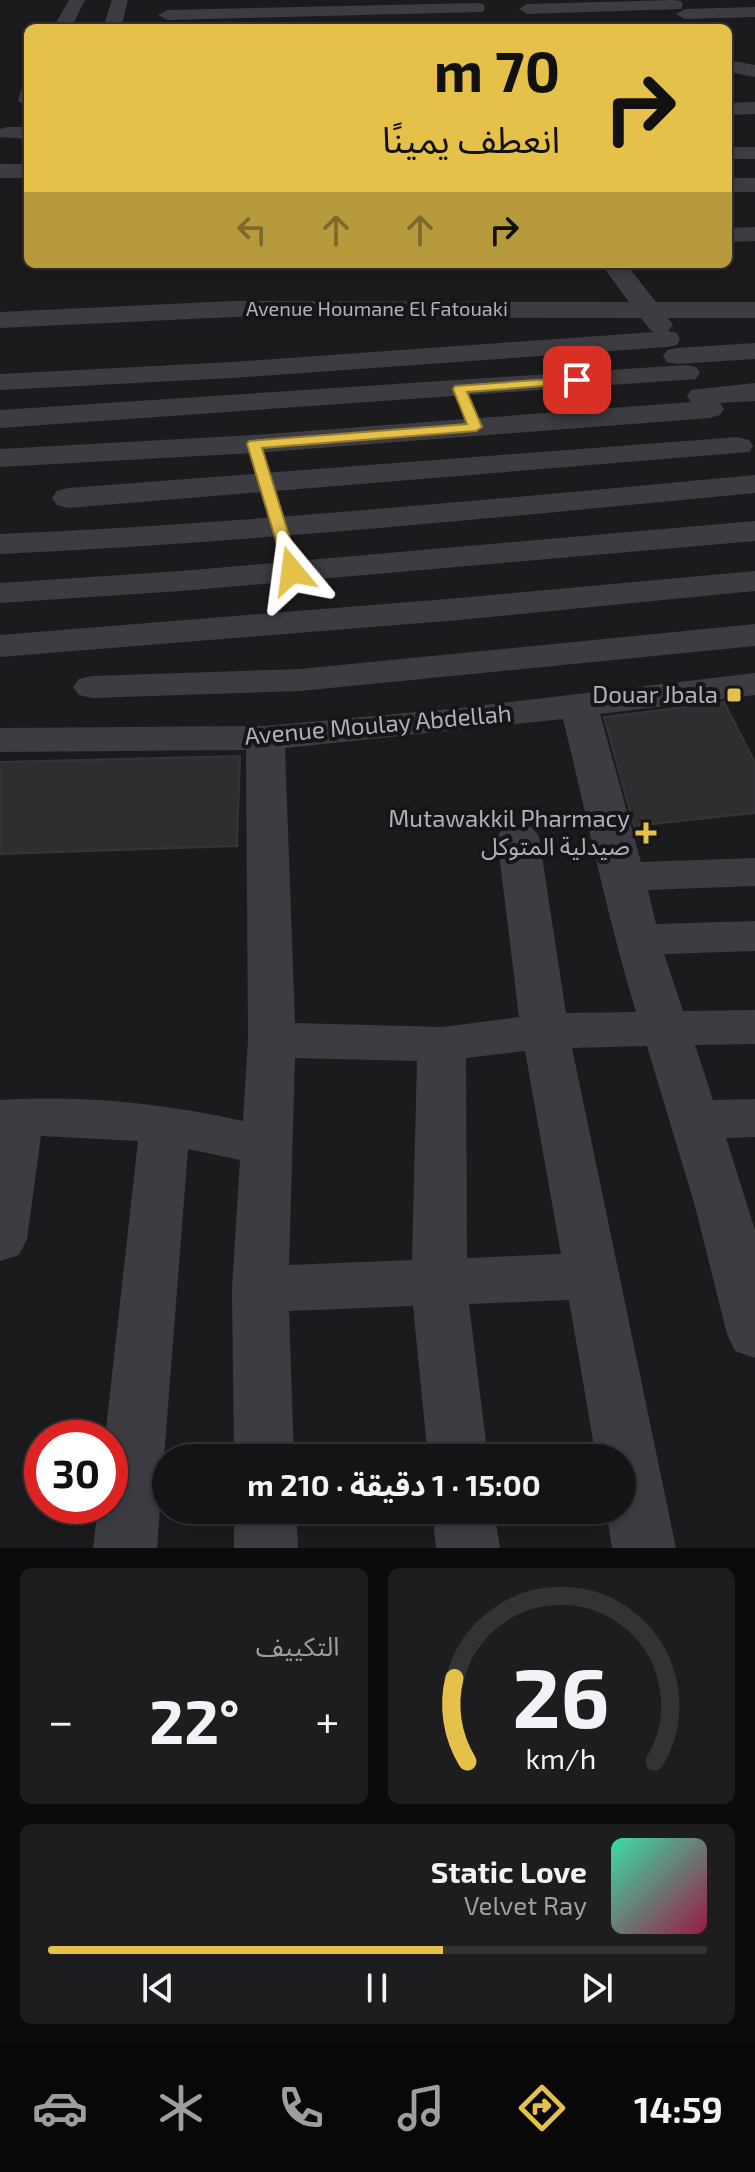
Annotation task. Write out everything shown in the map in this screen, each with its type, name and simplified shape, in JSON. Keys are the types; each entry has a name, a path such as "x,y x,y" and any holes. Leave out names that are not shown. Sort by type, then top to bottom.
{"street":[{"path":"64,24 77,0"},
{"path":"113,24 120,0"},
{"path":"170,15 250,0 290,0"},
{"path":"535,24 525,5 631,6 685,18 744,15"},
{"path":"631,6 646,24"},
{"path":"170,15 479,14"},
{"path":"732,68 755,71"},
{"path":"732,98 755,91"},
{"path":"732,100 755,108"},
{"path":"732,153 755,153"},
{"path":"0,156 24,156"},
{"path":"0,171 24,171"},
{"path":"732,185 755,185"},
{"path":"732,235 755,234"},
{"path":"616,268 652,312 688,375 745,447"},
{"path":"633,287 755,286"},
{"path":"233,309 233,370"},
{"name":"Avenue Houmane El Fatouaki","path":"0,320 21,356 102,314 233,309 755,310"},
{"path":"167,312 176,373"},
{"path":"102,314 102,378"},
{"path":"0,458 254,444 476,427 688,375 755,351"},
{"path":"449,354 459,389 476,427"},
{"path":"21,356 102,378 449,354 688,375 755,392"},
{"path":"0,419 688,375"},
{"path":"254,444 279,526 334,619"},
{"path":"68,498 745,447"},
{"path":"0,627 9,592 44,543 88,453"},
{"path":"0,544 279,526 755,484"},
{"path":"9,592 755,531"},
{"path":"0,646 755,581"},
{"path":"92,687 300,680 755,635"},
{"name":"Avenue Moulay Abdellah","path":"0,740 265,738 755,684"},
{"path":"578,705 624,877 637,940 664,1029 694,1120 739,1206 755,1334"},
{"path":"264,1444 260,1289 272,1040 265,738"},
{"path":"518,837 545,1031 644,1548"},
{"path":"624,877 755,872"},
{"path":"637,940 755,936"},
{"path":"272,1040 442,1044 545,1031 755,1027"},
{"path":"442,1044 439,1283 456,1444"},
{"path":"0,1239 9,1118 94,1115 165,1123 266,1146"},
{"path":"694,1120 755,1118"},
{"path":"125,1548 165,1123"},
{"path":"260,1289 592,1276"},
{"path":"265,1524 266,1548"},
{"path":"465,1524 468,1548"}],"building":[{"path":"724,702 755,763 755,813 634,826 604,717"},
{"path":"240,756 237,846 0,854 0,762"}],"place":[{"name":"Douar Jbala","path":"734,695"},
{"name":"Mutawakkil Pharmacy صيدلية المتوكل","path":"646,833"}],"route":[{"path":"292,571 254,444 476,427 459,389 577,380"}]}
